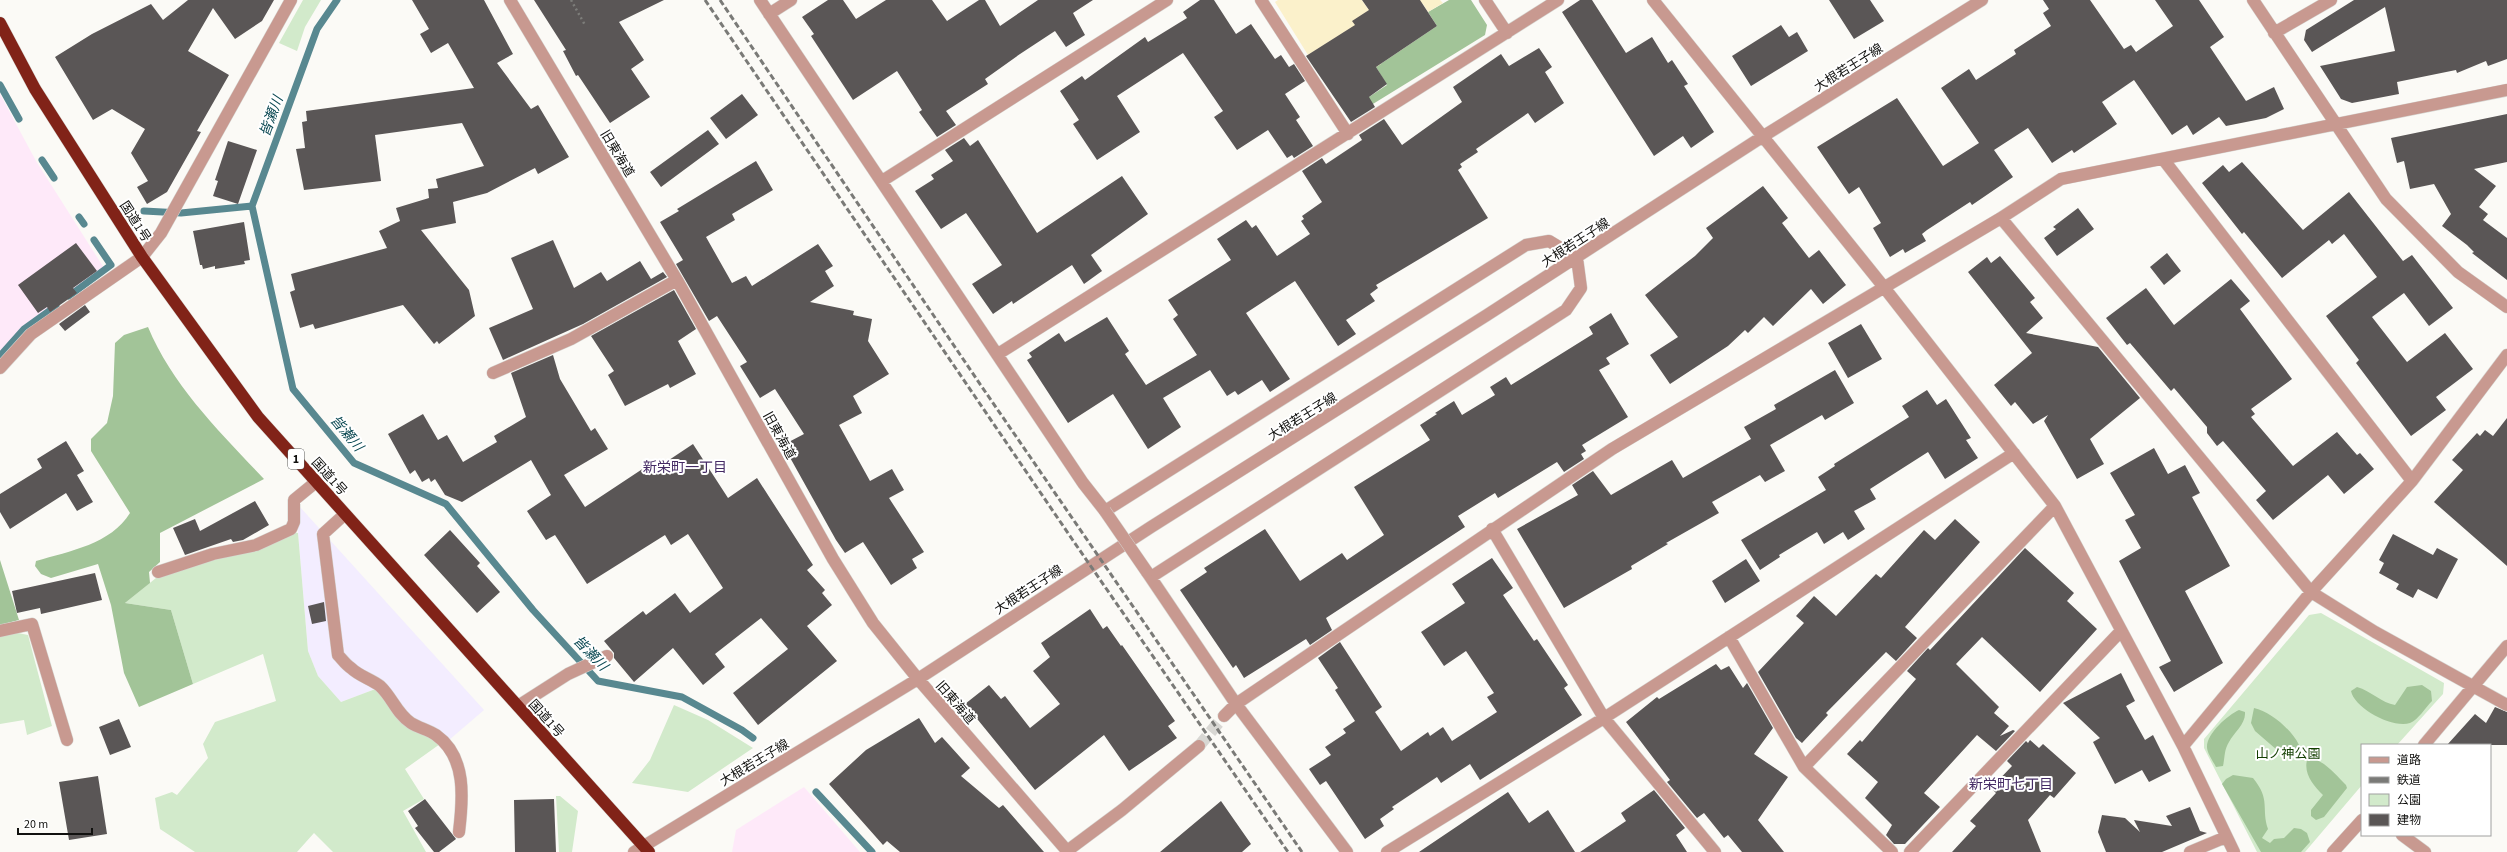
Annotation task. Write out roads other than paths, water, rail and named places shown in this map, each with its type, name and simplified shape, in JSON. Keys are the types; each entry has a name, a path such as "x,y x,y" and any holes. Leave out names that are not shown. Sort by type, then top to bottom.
{"highway":[{"name":"国道1号","path":"0,23 35,89 142,257 258,417 518,706 642,850"}],"street":[{"path":"0,368 31,334 142,257 161,233 291,0"},
{"name":"旧東海道","path":"510,0 677,280 833,559 873,623 918,679 1065,851"},
{"path":"760,0 1083,483 1105,511 1149,574 1236,704 1347,852"},
{"path":"769,14 791,0"},
{"path":"882,182 1167,0"},
{"path":"1261,0 1348,134"},
{"path":"1485,0 1507,33"},
{"path":"998,354 1558,0"},
{"path":"1653,0 1883,286 2055,506 2183,746 2234,852"},
{"name":"大根若王子線","path":"642,850 918,679 1151,527 1577,258 1762,137 1982,0"},
{"path":"2253,0 2334,124 2386,199 2458,272 2507,308"},
{"path":"2274,33 2331,0"},
{"path":"1224,716 1236,704 1612,449 1883,286 2001,218 2061,178 2507,90"},
{"path":"2163,159 2412,481"},
{"path":"2001,218 2311,592 2375,632 2507,705"},
{"path":"1105,511 1526,245 1549,241 1577,258 1581,288 1566,310 1149,574"},
{"path":"493,373 571,339 677,280"},
{"path":"2183,746 2311,592 2412,481 2507,355"},
{"path":"1387,852 1604,718 2014,453"},
{"path":"158,572 213,554 256,545 291,530 294,522 294,500 316,482"},
{"path":"1804,767 2055,506"},
{"path":"345,514 323,534 338,655 351,668 378,685 387,694 397,710 411,723 436,735 446,744 455,759 462,778 462,804 459,832"},
{"path":"1492,529 1604,718 1716,852"},
{"path":"0,631 32,624 67,740"},
{"path":"1910,852 2121,631"},
{"path":"1729,637 1804,767 1892,852"},
{"path":"2425,744 2507,646"},
{"path":"518,706 568,674 607,656"},
{"path":"1065,851 1122,810 1199,746"},
{"path":"2333,852 2361,821"},
{"path":"2403,836 2425,852"},
{"path":"2190,852 2226,837"}],"waterway":[{"name":"皆瀬川","path":"337,0 317,29 252,206 293,389 354,463 446,504 533,610 598,681 682,697 742,730 753,738"},
{"path":"0,85 19,119"},
{"path":"42,160 54,178"},
{"path":"144,211 181,213 252,206"},
{"path":"79,217 84,224"},
{"path":"69,296 111,265 94,240"},
{"path":"0,356 24,329 56,306"},
{"name":"皆瀬川","path":"816,792 872,852"}],"tunnel":[{"path":"1199,746 1224,716"}],"railway":[{"path":"705,0 1072,539 1288,852"},
{"path":"720,0 982,387 1302,852"}],"district":[{"name":"新栄町一丁目","path":"685,467"},
{"name":"新栄町七丁目","path":"2011,784"}],"park label":[{"name":"山ノ神公園","path":"2288,753"}]}
